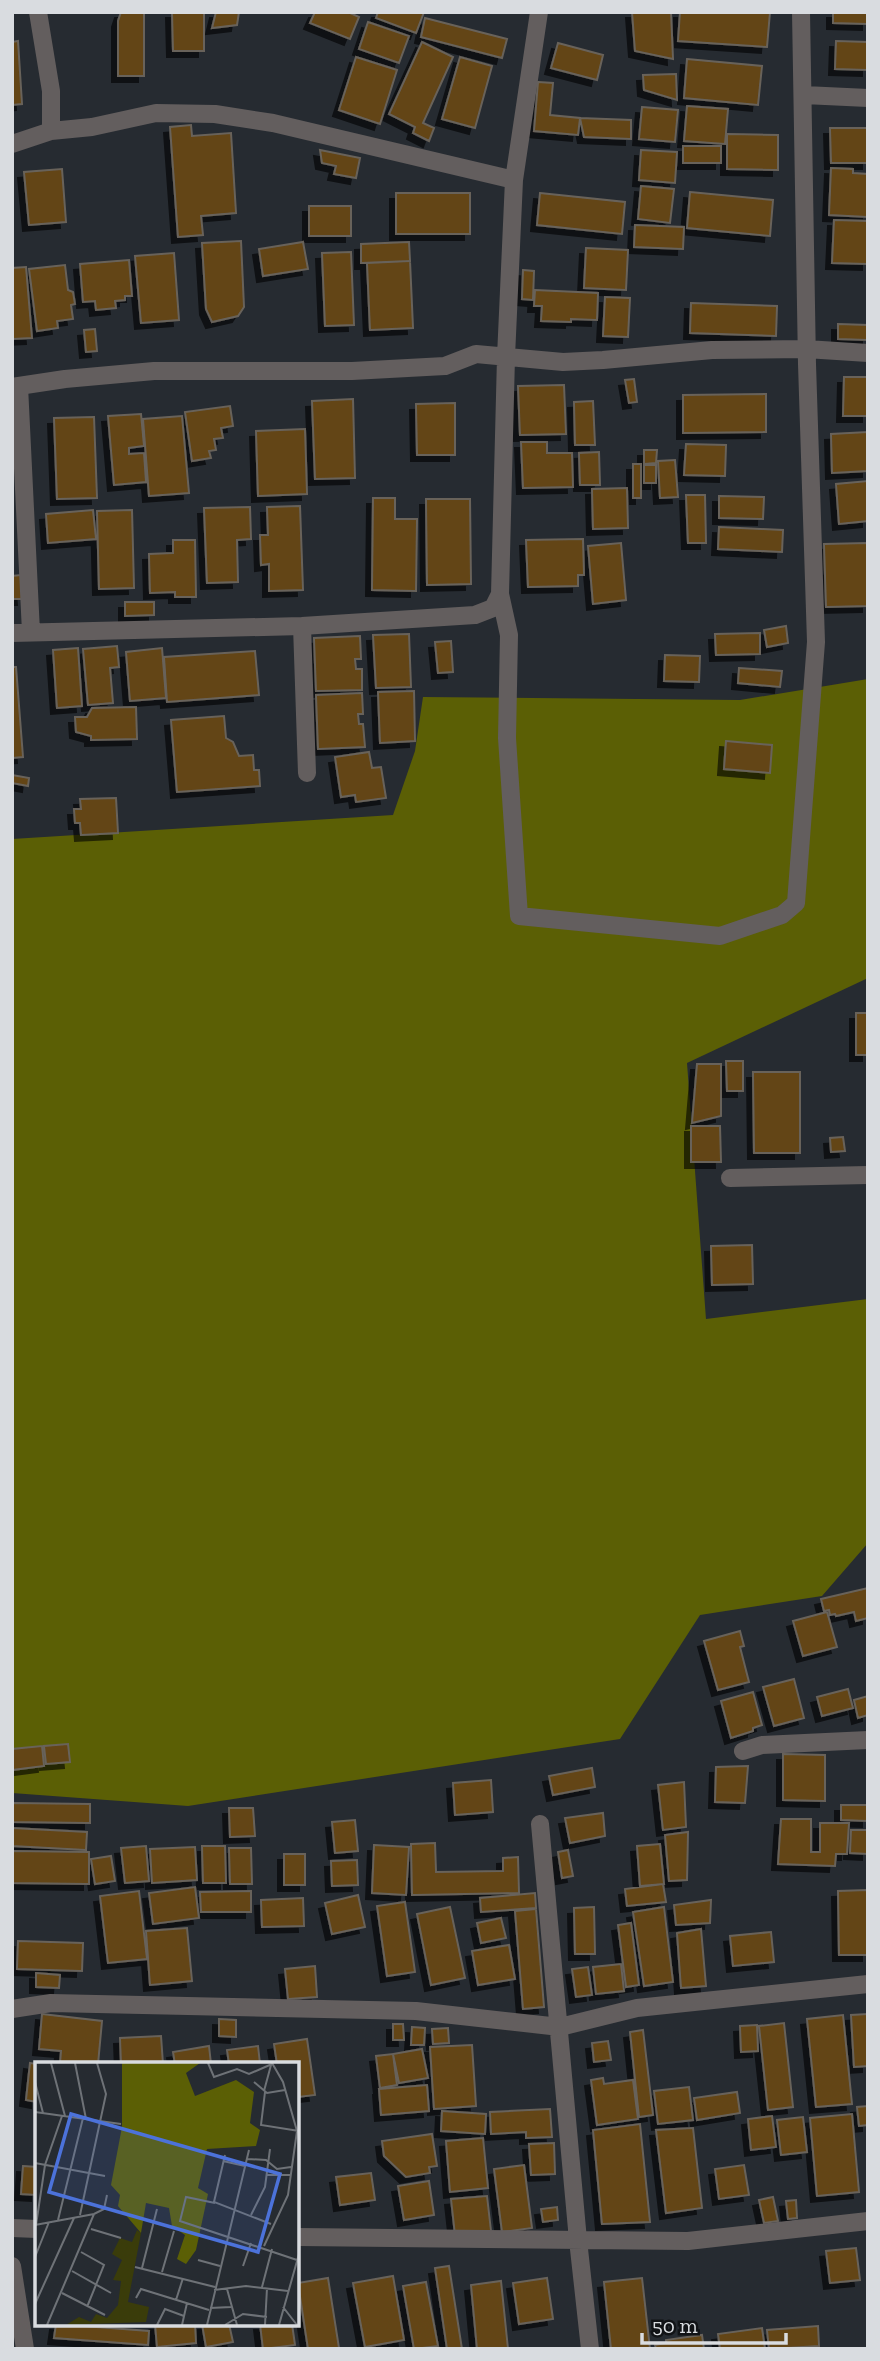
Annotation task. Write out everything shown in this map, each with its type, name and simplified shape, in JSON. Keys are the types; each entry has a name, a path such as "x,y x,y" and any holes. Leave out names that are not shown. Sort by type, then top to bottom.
{"street":[{"path":"38,12 51,91 51,131"},
{"path":"539,12 514,180 500,594 509,635 506,738 519,916 720,936 782,915 796,903 816,642 806,349 801,12"},
{"path":"803,95 868,98"},
{"path":"12,144 51,131 92,127 156,113 215,114 273,124 514,180"},
{"path":"31,632 16,387 65,379 154,371 352,371 445,366 475,354 576,361 712,350 806,349 868,353"},
{"path":"12,633 302,626 475,615 493,608 500,594"},
{"path":"302,626 307,773"},
{"path":"730,1178 868,1175"},
{"path":"743,1751 761,1745 868,1740"},
{"path":"540,1824 590,2349"},
{"path":"12,2009 51,2003 416,2011 559,2027 637,2008 868,1983"},
{"path":"299,2237 688,2241 868,2221"},
{"path":"12,2228 35,2229"},
{"path":"12,2266 25,2349"}],"shaded area":[{"path":"868,679 868,978 687,1063 706,1319 868,1299 868,1543 822,1596 700,1615 620,1739 188,1806 12,1793 12,839 393,815 415,751 423,697 740,700"}],"building":[{"path":"121,12 144,12 144,76 118,76 118,21"},
{"path":"172,12 204,12 204,51 173,51"},
{"path":"216,12 239,12 237,25 212,28"},
{"path":"315,12 348,12 359,17 350,39 310,23"},
{"path":"378,12 424,12 416,33 376,18"},
{"path":"632,12 671,12 673,59 635,51"},
{"path":"680,12 770,12 767,47 678,41"},
{"path":"833,12 868,12 868,24 833,23"},
{"path":"425,18 507,39 502,58 421,37"},
{"path":"368,22 409,36 399,63 359,49"},
{"path":"18,41 22,104 12,105 12,42"},
{"path":"836,41 868,42 868,70 835,69"},
{"path":"422,42 453,57 423,123 434,128 429,141 413,133 415,127 389,114"},
{"path":"558,43 603,55 597,80 551,68"},
{"path":"356,57 397,70 380,124 339,110"},
{"path":"460,57 492,66 475,128 442,119"},
{"path":"687,59 762,66 758,105 684,98"},
{"path":"676,74 677,100 644,90 643,75"},
{"path":"538,82 553,83 550,115 580,118 578,135 534,131"},
{"path":"687,106 728,109 725,144 684,141"},
{"path":"642,107 678,110 675,142 639,139"},
{"path":"580,118 631,120 631,139 584,137"},
{"path":"191,125 192,136 231,133 236,213 201,216 203,235 178,237 170,127"},
{"path":"830,128 868,128 868,163 831,163"},
{"path":"727,134 778,135 778,170 727,169"},
{"path":"683,146 721,146 721,163 683,163"},
{"path":"320,150 360,158 356,178 334,174 336,166 322,163"},
{"path":"641,150 677,152 675,183 639,180"},
{"path":"831,168 853,169 853,173 868,174 868,217 829,215"},
{"path":"62,169 66,222 29,225 24,172"},
{"path":"641,186 674,189 670,223 638,219"},
{"path":"690,192 773,200 770,236 687,228"},
{"path":"396,193 470,193 470,234 396,234"},
{"path":"540,193 625,202 622,234 537,225"},
{"path":"309,206 351,206 351,236 309,236"},
{"path":"834,220 868,221 868,264 832,263"},
{"path":"635,225 684,227 683,249 634,247"},
{"path":"241,241 244,307 238,316 212,322 206,309 202,243"},
{"path":"303,242 308,269 263,276 259,249"},
{"path":"409,242 410,261 361,263 361,244"},
{"path":"586,248 628,250 626,290 584,288"},
{"path":"351,252 354,325 325,326 322,253"},
{"path":"174,253 179,320 141,323 135,256"},
{"path":"129,260 132,296 115,301 116,308 96,310 95,301 83,302 80,264"},
{"path":"410,261 413,328 370,330 367,263"},
{"path":"65,265 68,290 73,292 75,304 71,305 73,319 57,321 58,328 37,331 29,269"},
{"path":"26,267 32,338 12,339 12,268"},
{"path":"523,270 534,271 533,300 522,299"},
{"path":"535,290 598,293 597,320 541,321 542,306 534,306"},
{"path":"605,297 630,298 628,337 603,336"},
{"path":"691,303 777,306 776,336 690,333"},
{"path":"838,324 868,325 868,340 838,339"},
{"path":"95,329 97,351 86,352 84,330"},
{"path":"844,377 868,377 868,416 843,416"},
{"path":"634,379 637,402 629,403 625,380"},
{"path":"564,385 566,434 520,435 518,386"},
{"path":"766,394 766,432 683,433 683,395"},
{"path":"353,399 355,478 315,479 312,401"},
{"path":"593,401 595,445 575,445 574,402"},
{"path":"455,403 455,455 417,455 416,404"},
{"path":"230,406 233,426 221,428 223,438 214,439 216,450 209,451 211,458 192,461 185,412"},
{"path":"141,414 144,446 129,448 129,454 144,453 146,482 114,485 108,416"},
{"path":"182,416 189,493 149,496 143,419"},
{"path":"94,417 97,498 57,499 54,418"},
{"path":"305,429 307,494 258,496 256,431"},
{"path":"868,432 868,471 832,473 831,434"},
{"path":"521,442 547,442 547,453 572,453 573,487 523,488"},
{"path":"686,444 726,445 725,476 684,475"},
{"path":"644,450 657,450 656,463 644,464"},
{"path":"599,452 600,485 580,485 579,453"},
{"path":"675,460 678,497 660,498 658,461"},
{"path":"633,464 641,464 641,498 633,498"},
{"path":"644,465 656,465 656,483 644,483"},
{"path":"868,481 868,521 839,524 836,484"},
{"path":"627,488 628,528 593,529 592,489"},
{"path":"686,495 705,495 706,543 688,543"},
{"path":"719,496 764,497 763,519 719,518"},
{"path":"373,498 395,498 395,519 417,519 416,591 372,590"},
{"path":"426,499 470,499 471,584 427,585"},
{"path":"300,506 303,590 269,591 269,564 261,565 260,535 268,535 267,507"},
{"path":"250,507 251,539 237,540 238,582 207,583 204,508"},
{"path":"93,510 96,539 48,543 46,514"},
{"path":"132,510 134,588 99,589 97,511"},
{"path":"719,527 783,530 782,552 718,549"},
{"path":"583,539 584,575 578,575 578,586 528,587 526,540"},
{"path":"173,540 195,540 196,597 175,597 175,592 150,593 149,554 173,553"},
{"path":"621,543 626,600 593,604 588,546"},
{"path":"868,543 868,606 826,607 824,544"},
{"path":"21,575 23,599 12,599 12,576"},
{"path":"125,602 154,602 154,615 125,616"},
{"path":"786,626 788,643 767,647 764,630"},
{"path":"760,633 760,654 716,655 715,634"},
{"path":"409,634 411,687 376,688 373,635"},
{"path":"360,636 361,659 355,659 356,669 362,669 362,690 316,691 314,638"},
{"path":"451,641 453,672 438,673 435,642"},
{"path":"117,646 119,667 110,668 113,703 88,705 83,649"},
{"path":"78,648 82,706 57,708 53,650"},
{"path":"162,648 166,698 130,701 126,652"},
{"path":"255,651 259,695 167,702 164,657"},
{"path":"665,655 700,656 699,682 664,681"},
{"path":"12,667 16,667 23,757 12,758"},
{"path":"739,668 782,671 780,687 738,683"},
{"path":"414,691 415,741 380,743 378,692"},
{"path":"362,693 363,714 358,714 359,724 363,724 365,747 318,749 316,695"},
{"path":"136,707 137,739 91,740 91,736 76,732 75,717 87,717 92,708"},
{"path":"224,716 226,738 233,742 239,756 253,755 254,770 259,770 260,786 177,792 171,720"},
{"path":"726,741 772,745 770,773 724,769"},
{"path":"369,752 372,768 381,767 386,798 356,802 355,795 341,797 335,757"},
{"path":"12,775 29,778 28,786 12,783"},
{"path":"116,798 118,833 81,835 80,823 75,823 74,809 81,809 80,799"},
{"path":"856,1013 868,1013 868,1055 856,1055"},
{"path":"726,1061 743,1061 743,1091 727,1091"},
{"path":"697,1064 721,1064 721,1116 692,1123"},
{"path":"753,1072 800,1072 800,1153 754,1153"},
{"path":"691,1126 720,1126 721,1162 691,1162"},
{"path":"843,1137 845,1151 831,1152 830,1138"},
{"path":"752,1245 753,1284 712,1285 711,1246"},
{"path":"868,1588 868,1618 856,1621 854,1612 836,1616 830,1615 829,1610 824,1611 821,1599"},
{"path":"827,1612 837,1647 803,1656 793,1621"},
{"path":"740,1631 744,1646 740,1647 749,1682 718,1690 704,1641"},
{"path":"794,1679 804,1718 774,1726 763,1687"},
{"path":"848,1689 853,1708 822,1716 817,1697"},
{"path":"753,1692 762,1725 731,1738 721,1701"},
{"path":"868,1696 868,1715 858,1718 854,1700"},
{"path":"68,1744 70,1762 46,1764 44,1746"},
{"path":"42,1746 44,1766 12,1770 12,1749"},
{"path":"783,1754 825,1755 825,1801 783,1800"},
{"path":"748,1766 745,1803 715,1802 716,1767"},
{"path":"592,1768 595,1787 553,1795 549,1776"},
{"path":"491,1780 493,1812 455,1815 453,1783"},
{"path":"684,1782 686,1827 663,1830 658,1785"},
{"path":"12,1803 90,1804 90,1823 12,1822"},
{"path":"841,1805 868,1805 868,1821 841,1820"},
{"path":"229,1808 253,1808 255,1836 230,1837"},
{"path":"603,1813 605,1836 570,1843 565,1818"},
{"path":"781,1819 811,1819 811,1852 820,1852 820,1823 849,1823 847,1854 836,1854 835,1866 778,1864"},
{"path":"355,1820 358,1851 335,1853 332,1822"},
{"path":"12,1828 87,1832 86,1850 12,1846"},
{"path":"851,1830 868,1830 868,1854 850,1853"},
{"path":"688,1832 687,1880 669,1881 665,1835"},
{"path":"435,1843 436,1872 503,1871 503,1858 518,1857 519,1893 412,1895 411,1844"},
{"path":"660,1844 664,1884 640,1886 637,1846"},
{"path":"374,1845 409,1847 406,1895 372,1893"},
{"path":"146,1846 149,1881 125,1883 121,1848"},
{"path":"202,1846 225,1846 226,1883 203,1883"},
{"path":"195,1847 197,1880 152,1883 150,1849"},
{"path":"229,1848 251,1848 252,1884 230,1884"},
{"path":"568,1850 573,1876 562,1878 558,1852"},
{"path":"12,1851 89,1852 89,1884 12,1883"},
{"path":"284,1854 305,1854 305,1885 284,1885"},
{"path":"111,1856 115,1881 95,1884 91,1859"},
{"path":"357,1860 358,1885 332,1886 331,1861"},
{"path":"663,1884 666,1902 627,1906 625,1889"},
{"path":"195,1887 199,1918 153,1924 149,1893"},
{"path":"868,1890 868,1955 839,1955 838,1891"},
{"path":"139,1891 147,1959 108,1963 100,1896"},
{"path":"251,1891 251,1912 201,1912 200,1892"},
{"path":"535,1893 536,1908 481,1912 480,1898"},
{"path":"358,1895 365,1927 332,1934 325,1903"},
{"path":"303,1898 304,1926 262,1927 261,1900"},
{"path":"711,1900 710,1923 676,1925 674,1905"},
{"path":"405,1902 415,1972 387,1976 377,1906"},
{"path":"450,1907 465,1978 431,1985 417,1914"},
{"path":"594,1907 595,1954 575,1954 574,1908"},
{"path":"664,1907 673,1982 644,1986 633,1912"},
{"path":"536,1909 544,2007 523,2009 515,1911"},
{"path":"501,1918 506,1938 481,1943 477,1923"},
{"path":"631,1923 639,1985 626,1987 618,1925"},
{"path":"187,1928 192,1981 150,1985 146,1931"},
{"path":"701,1929 706,1986 681,1988 677,1933"},
{"path":"771,1932 774,1962 733,1966 730,1936"},
{"path":"18,1941 83,1943 82,1971 17,1969"},
{"path":"509,1945 515,1979 478,1985 472,1951"},
{"path":"621,1964 624,1991 596,1994 593,1967"},
{"path":"315,1966 317,1997 288,1999 285,1969"},
{"path":"588,1967 592,1995 576,1997 572,1969"},
{"path":"36,1973 60,1975 59,1988 36,1987"},
{"path":"42,2014 102,2021 98,2062 60,2062 61,2051 39,2049"},
{"path":"868,2014 868,2066 854,2067 851,2015"},
{"path":"843,2015 852,2104 816,2107 807,2019"},
{"path":"219,2019 236,2020 236,2037 219,2036"},
{"path":"784,2023 793,2107 768,2110 759,2026"},
{"path":"393,2024 403,2024 404,2040 393,2040"},
{"path":"757,2025 758,2051 741,2052 740,2026"},
{"path":"412,2027 425,2028 424,2045 411,2045"},
{"path":"448,2028 449,2043 433,2044 432,2029"},
{"path":"643,2030 653,2115 639,2117 630,2032"},
{"path":"161,2036 163,2062 121,2062 120,2038"},
{"path":"307,2039 315,2095 299,2097 299,2062 277,2062 274,2044"},
{"path":"608,2041 611,2060 594,2062 592,2043"},
{"path":"472,2045 476,2106 434,2109 430,2047"},
{"path":"209,2046 211,2062 175,2062 173,2052"},
{"path":"258,2046 260,2062 229,2062 227,2050"},
{"path":"422,2049 428,2078 399,2083 393,2054"},
{"path":"393,2054 397,2085 380,2088 376,2056"},
{"path":"30,2063 35,2064 35,2102 26,2100"},
{"path":"603,2078 604,2084 633,2080 638,2119 597,2125 591,2080"},
{"path":"427,2085 429,2111 381,2115 379,2089"},
{"path":"689,2087 693,2120 658,2124 654,2091"},
{"path":"737,2092 740,2113 697,2120 694,2098"},
{"path":"868,2106 868,2125 859,2126 857,2107"},
{"path":"550,2109 552,2137 526,2138 526,2132 491,2134 490,2112"},
{"path":"442,2111 486,2114 485,2134 441,2131"},
{"path":"852,2114 859,2192 817,2196 810,2118"},
{"path":"772,2116 776,2147 751,2150 748,2119"},
{"path":"803,2117 807,2152 781,2155 777,2120"},
{"path":"640,2124 650,2222 602,2224 593,2130"},
{"path":"693,2128 702,2208 666,2213 656,2130"},
{"path":"432,2134 437,2166 429,2167 430,2173 406,2177 384,2156 382,2141"},
{"path":"483,2138 488,2188 450,2192 446,2141"},
{"path":"554,2143 555,2174 531,2175 529,2144"},
{"path":"524,2165 532,2228 502,2232 494,2169"},
{"path":"744,2165 749,2195 719,2199 715,2169"},
{"path":"23,2166 35,2167 35,2195 21,2194"},
{"path":"371,2173 375,2200 340,2205 336,2177"},
{"path":"429,2181 434,2215 404,2220 398,2186"},
{"path":"487,2196 491,2231 455,2235 451,2199"},
{"path":"773,2197 778,2221 764,2223 759,2200"},
{"path":"796,2200 797,2218 788,2219 786,2201"},
{"path":"557,2207 558,2220 543,2222 541,2209"},
{"path":"856,2248 860,2280 830,2283 826,2251"},
{"path":"449,2266 462,2349 447,2349 435,2268"},
{"path":"393,2276 404,2340 365,2347 353,2283"},
{"path":"328,2278 339,2348 308,2349 299,2283"},
{"path":"547,2278 553,2319 519,2324 513,2283"},
{"path":"642,2278 650,2349 611,2349 604,2282"},
{"path":"501,2281 508,2349 477,2349 471,2285"},
{"path":"426,2282 438,2346 414,2349 403,2286"},
{"path":"56,2326 149,2331 148,2345 54,2338"},
{"path":"155,2326 195,2326 196,2343 157,2347"},
{"path":"202,2326 229,2326 233,2342 206,2347"},
{"path":"260,2326 292,2326 295,2345 263,2349"},
{"path":"818,2326 819,2346 769,2349 767,2330"},
{"path":"762,2328 765,2349 720,2349 718,2334"},
{"path":"702,2335 704,2349 656,2349 655,2345 666,2343 666,2340"}]}
